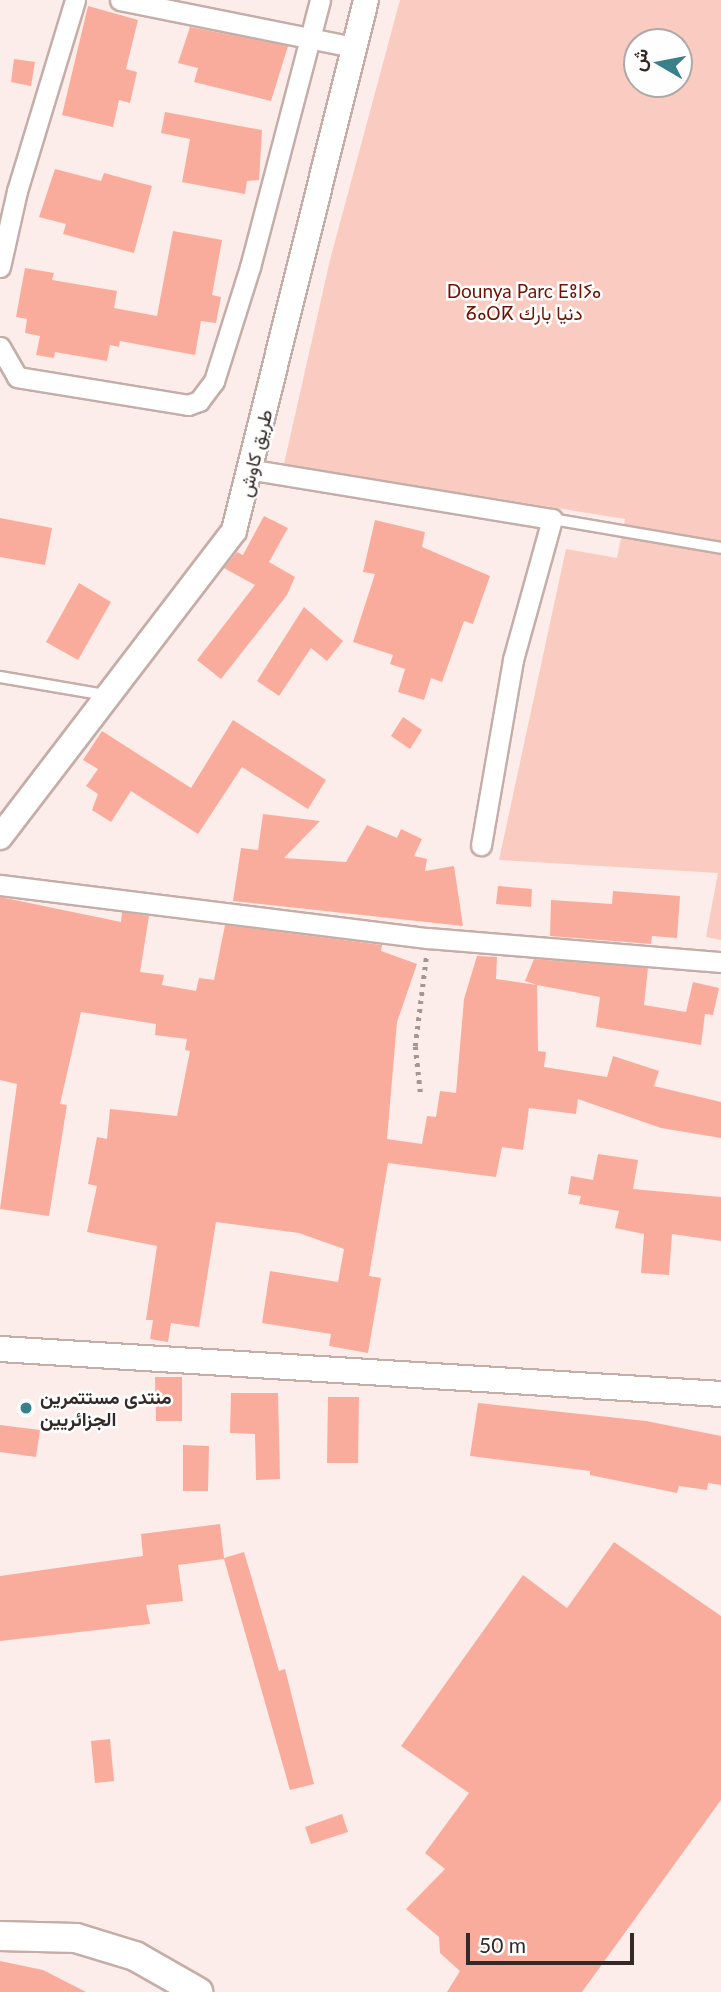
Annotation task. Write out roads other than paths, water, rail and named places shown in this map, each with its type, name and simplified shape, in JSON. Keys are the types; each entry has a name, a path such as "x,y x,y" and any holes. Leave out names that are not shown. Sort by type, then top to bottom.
{"main road":[{"path":"0,1936 76,1938 135,1956 198,1992"}],"street":[{"path":"0,267 17,191 75,0"},
{"path":"120,0 353,47"},
{"path":"0,346 17,377 188,405 199,401 214,381 250,267 320,0"},
{"name":"طريق كاوش","path":"0,837 234,531 253,470 313,197 366,0"},
{"path":"253,470 552,519 513,660 481,845"},
{"path":"0,886 428,938 721,962"},
{"path":"0,1349 721,1394"}],"lane":[{"path":"552,519 721,548"},
{"path":"0,677 109,695"}],"place":[{"name":"منتدى مستتمرين الجزائريين","path":"26,1408"}],"park label":[{"name":"Dounya Parc ⴹⵓⵏⵢⴰ ⵒⴰⵔⴽ دنيا بارك","path":"524,302"}]}
